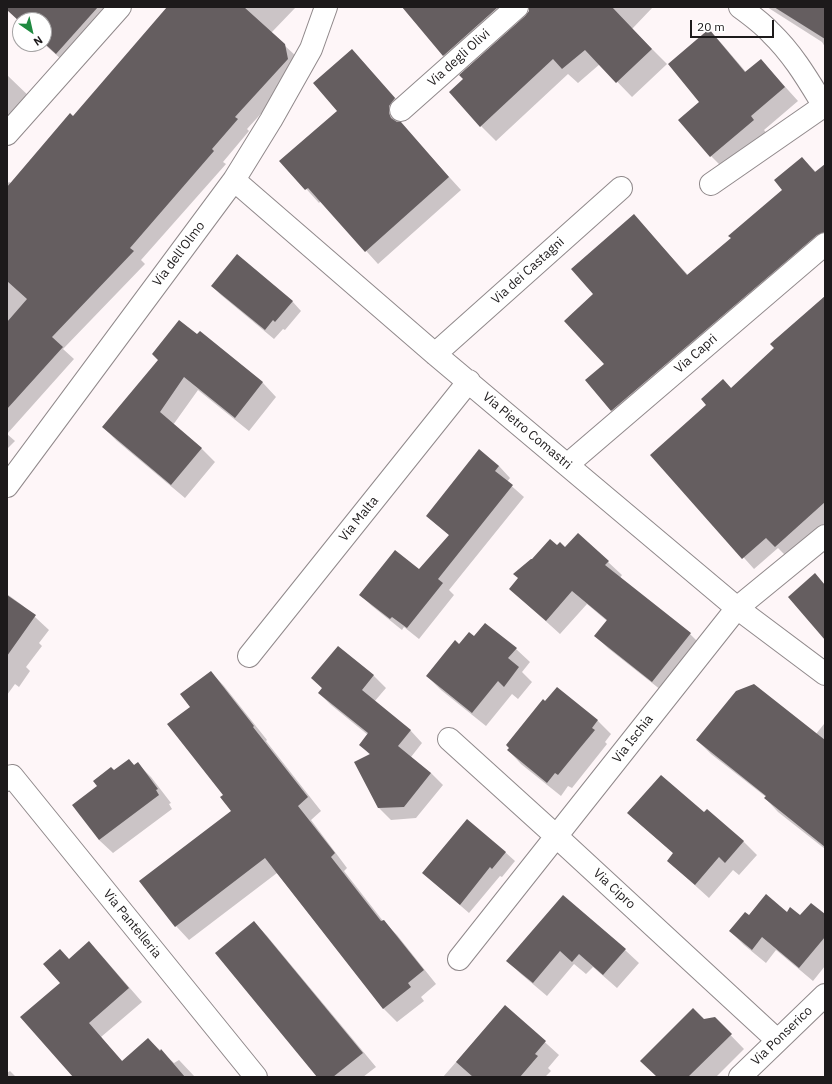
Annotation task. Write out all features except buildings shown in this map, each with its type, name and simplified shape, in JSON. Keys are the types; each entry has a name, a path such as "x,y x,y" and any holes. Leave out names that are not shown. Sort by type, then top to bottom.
{"street":[{"path":"7,134 120,7"},
{"name":"Via dell'Olmo","path":"7,486 234,180 271,120 311,49 326,7"},
{"name":"Via degli Olivi","path":"401,110 516,7"},
{"path":"710,184 824,106 798,66 780,42 762,24 740,7"},
{"name":"Via Pietro Comastri","path":"234,180 434,354 469,381 737,608 825,674"},
{"name":"Via dei Castagni","path":"434,354 621,188"},
{"name":"Via Capri","path":"567,465 825,244"},
{"name":"Via Malta","path":"249,656 469,381"},
{"name":"Via Ischia","path":"459,959 737,608 825,536"},
{"name":"Via Cipro","path":"449,739 777,1040"},
{"name":"Via Pantelleria","path":"7,780 12,776 256,1077"},
{"name":"Via Ponserico","path":"740,1077 825,995"}]}
